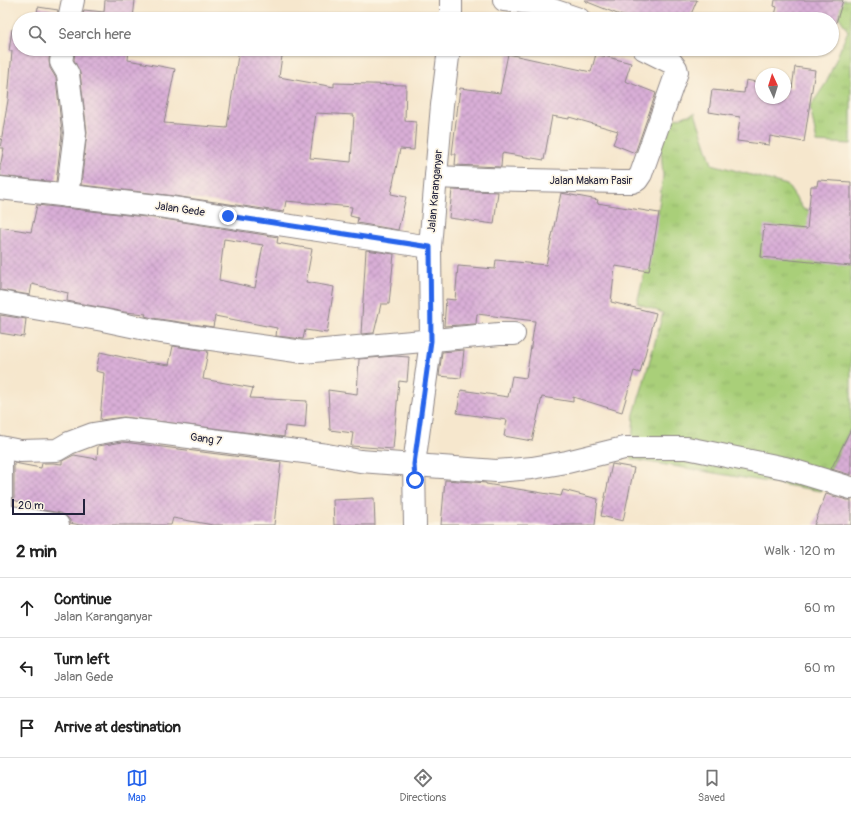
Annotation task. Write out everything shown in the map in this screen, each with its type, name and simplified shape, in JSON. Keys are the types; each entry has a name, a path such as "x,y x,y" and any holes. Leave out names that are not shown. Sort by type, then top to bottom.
{"street":[{"path":"70,12 73,0"},
{"path":"451,0 451,12"},
{"path":"504,0 532,3 558,12"},
{"path":"62,56 61,62 68,74 75,133 67,196"},
{"name":"Jalan Karanganyar","path":"415,525 414,464 431,341 430,247 447,56"},
{"name":"Jalan Makam Pasir","path":"436,177 560,181 632,182 637,180 641,174 677,72 672,63 658,56"},
{"name":"Jalan Gede","path":"0,188 166,207 430,247"},
{"path":"0,302 155,331 303,352 499,334 514,334"},
{"name":"Gang 7","path":"1,448 20,451 57,450 69,443 93,434 123,429 312,453 360,461 496,471 532,468 567,462 624,448 687,448 785,468 851,488"},
{"path":"1,448 1,518 58,525"}],"green space":[{"path":"828,0 851,0 851,144 817,142 810,107 826,83 837,56 839,56 839,52 848,31 839,17 839,12 836,12"},
{"path":"695,113 712,164 787,185 804,210 851,213 851,428 821,491 631,459 634,414 663,313 637,303 657,220 663,176 659,124"}],"building":[{"path":"105,0 135,0 134,12 104,12"},
{"path":"697,0 692,12 612,12 585,1"},
{"path":"775,0 843,0 839,13 776,12 777,7 774,6"},
{"path":"38,7 58,10 58,12 37,12"},
{"path":"84,10 104,12 84,12"},
{"path":"12,29 12,51 9,51"},
{"path":"12,51 12,56 49,56 50,68 56,78 62,133 56,182 0,176 0,167 4,148 0,148 8,100"},
{"path":"74,56 128,56 128,60 175,69 164,123 227,128 238,56 282,56 279,77 334,87 334,83 406,85 405,121 416,122 414,150 400,149 391,194 406,197 398,230 357,223 358,218 350,216 352,207 286,201 284,212 167,195 81,185 87,132 80,73 74,60","holes":["316,113 354,115 351,162 310,158"]},
{"path":"508,56 517,56 591,72 595,56 604,56 631,63 625,81 656,93 635,153 613,144 618,131 569,117 569,119 552,116 544,160 502,153 501,167 455,165 456,154 452,154 460,88 500,93"},
{"path":"795,67 815,70 804,142 770,136 769,145 737,141 740,117 709,112 712,90 744,93 746,80 755,82 755,104 791,104"},
{"path":"818,180 851,182 851,266 761,257 764,225 807,229 811,186 817,186"},
{"path":"452,190 498,192 494,224 449,218"},
{"path":"561,193 598,200 597,203 659,213 649,271 615,266 611,302 656,313 640,373 634,371 622,412 573,397 573,402 542,397 532,441 504,436 507,420 457,413 461,390 508,397 512,376 526,378 535,321 477,314 476,324 444,326 446,299 455,300 458,266 495,269 496,260 546,265"},
{"path":"37,205 164,219 278,237 277,243 312,249 306,282 334,287 327,333 305,330 303,339 276,336 277,328 215,316 213,327 152,318 145,316 146,314 124,312 67,301 68,293 32,284 30,295 0,290 0,227 31,232","holes":["224,239 263,245 255,288 219,280"]},
{"path":"366,250 394,254 389,304 381,304 374,333 361,334"},
{"path":"0,315 26,319 24,337 0,333"},
{"path":"173,346 208,351 203,379 253,388 250,398 307,401 305,428 285,426 284,437 124,417 100,420 104,373 96,371 100,352 149,363 169,365"},
{"path":"464,350 461,378 439,376 442,352"},
{"path":"394,356 409,357 407,382 399,381 393,449 351,446 353,433 330,430 328,390 357,394 359,359"},
{"path":"851,429 851,475 831,469"},
{"path":"123,442 281,462 274,525 213,525 173,518 171,525 80,525 70,523 70,520 66,516 60,513 43,510 14,500 14,463 41,468 42,463 62,464 62,461 74,455 97,459 98,446"},
{"path":"612,464 634,468 623,521 601,516"},
{"path":"445,480 486,483 561,496 563,490 598,499 595,525 441,525"},
{"path":"826,494 851,500 851,525 814,525"},
{"path":"374,498 375,525 334,525 333,500"}],"route":[{"path":"228,216 430,247 431,341 414,464 415,480"}]}
